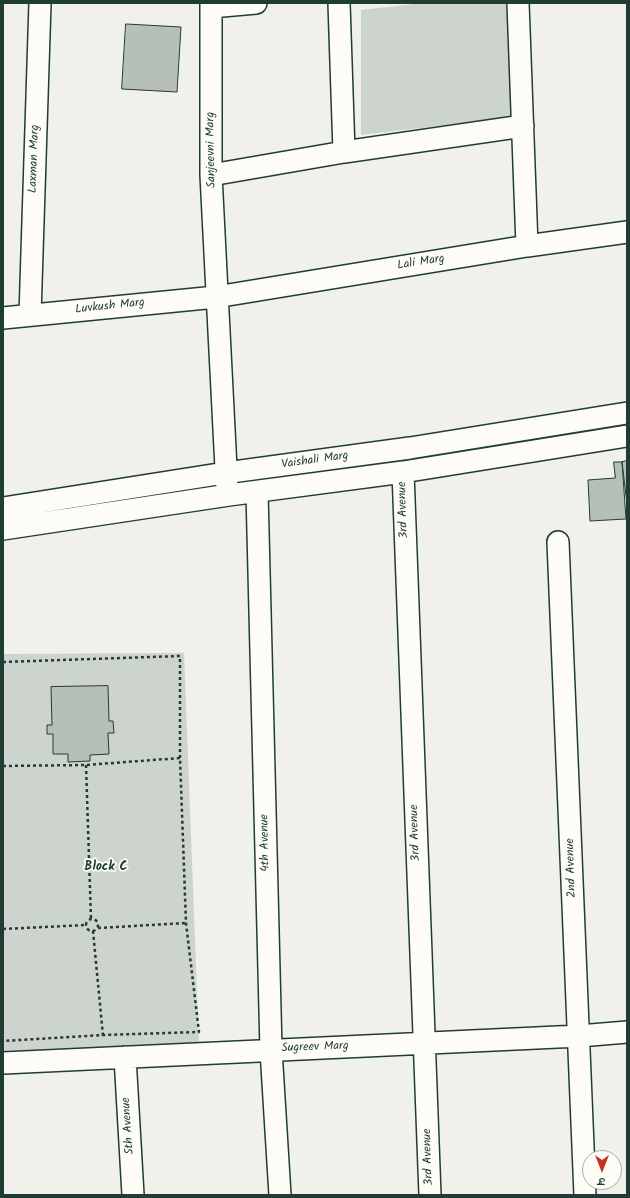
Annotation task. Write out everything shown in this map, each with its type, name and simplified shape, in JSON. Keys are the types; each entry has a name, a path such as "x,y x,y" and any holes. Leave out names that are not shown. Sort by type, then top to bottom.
{"street":[{"name":"Laxman Marg","path":"30,315 40,3"},
{"path":"211,5 256,3"},
{"path":"339,3 344,152"},
{"path":"518,3 527,246"},
{"name":"Sanjeevni Marg","path":"211,5 211,175 225,474 228,496"},
{"path":"211,175 344,152 523,126"},
{"name":"Lali Marg","path":"216,297 527,246 627,232"},
{"name":"Luvkush Marg","path":"3,318 216,297"},
{"name":"Vaishali Marg","path":"3,508 225,474 410,448 627,413"},
{"name":"Vaishali Marg","path":"3,529 403,472 627,436"},
{"name":"3rd Avenue","path":"403,472 430,1195"},
{"name":"4th Avenue","path":"257,492 271,1050 280,1195"},
{"name":"2nd Avenue","path":"558,542 585,1195"},
{"name":"Sugreev Marg","path":"3,1063 424,1044 627,1032"},
{"name":"5th Avenue","path":"125,1057 133,1195"}],"path":[{"path":"3,662 180,656 180,758 186,923 199,1032 103,1035 3,1041"},
{"path":"3,766 86,765 180,758"},
{"path":"86,765 91,919"},
{"path":"86,925 87,921 91,919"},
{"path":"91,919 95,919 98,922 98,928"},
{"path":"93,932 98,928 186,923"},
{"path":"3,929 86,925"},
{"path":"86,925 87,929 93,932"},
{"path":"93,932 103,1035"}],"shaded area":[{"path":"423,3 517,3 521,116 361,135 361,10"},
{"path":"184,653 199,1046 3,1052 3,654"}],"building":[{"path":"126,24 181,27 177,92 122,89"},
{"path":"627,461 627,504 622,462"},
{"path":"614,462 622,462 626,519 590,521 588,480 615,478"},
{"path":"108,686 109,721 113,721 114,733 108,733 109,754 90,755 90,761 68,762 68,754 53,754 53,734 47,734 47,725 52,725 51,687"}],"district":[{"name":"Block C","path":"106,868"}]}
